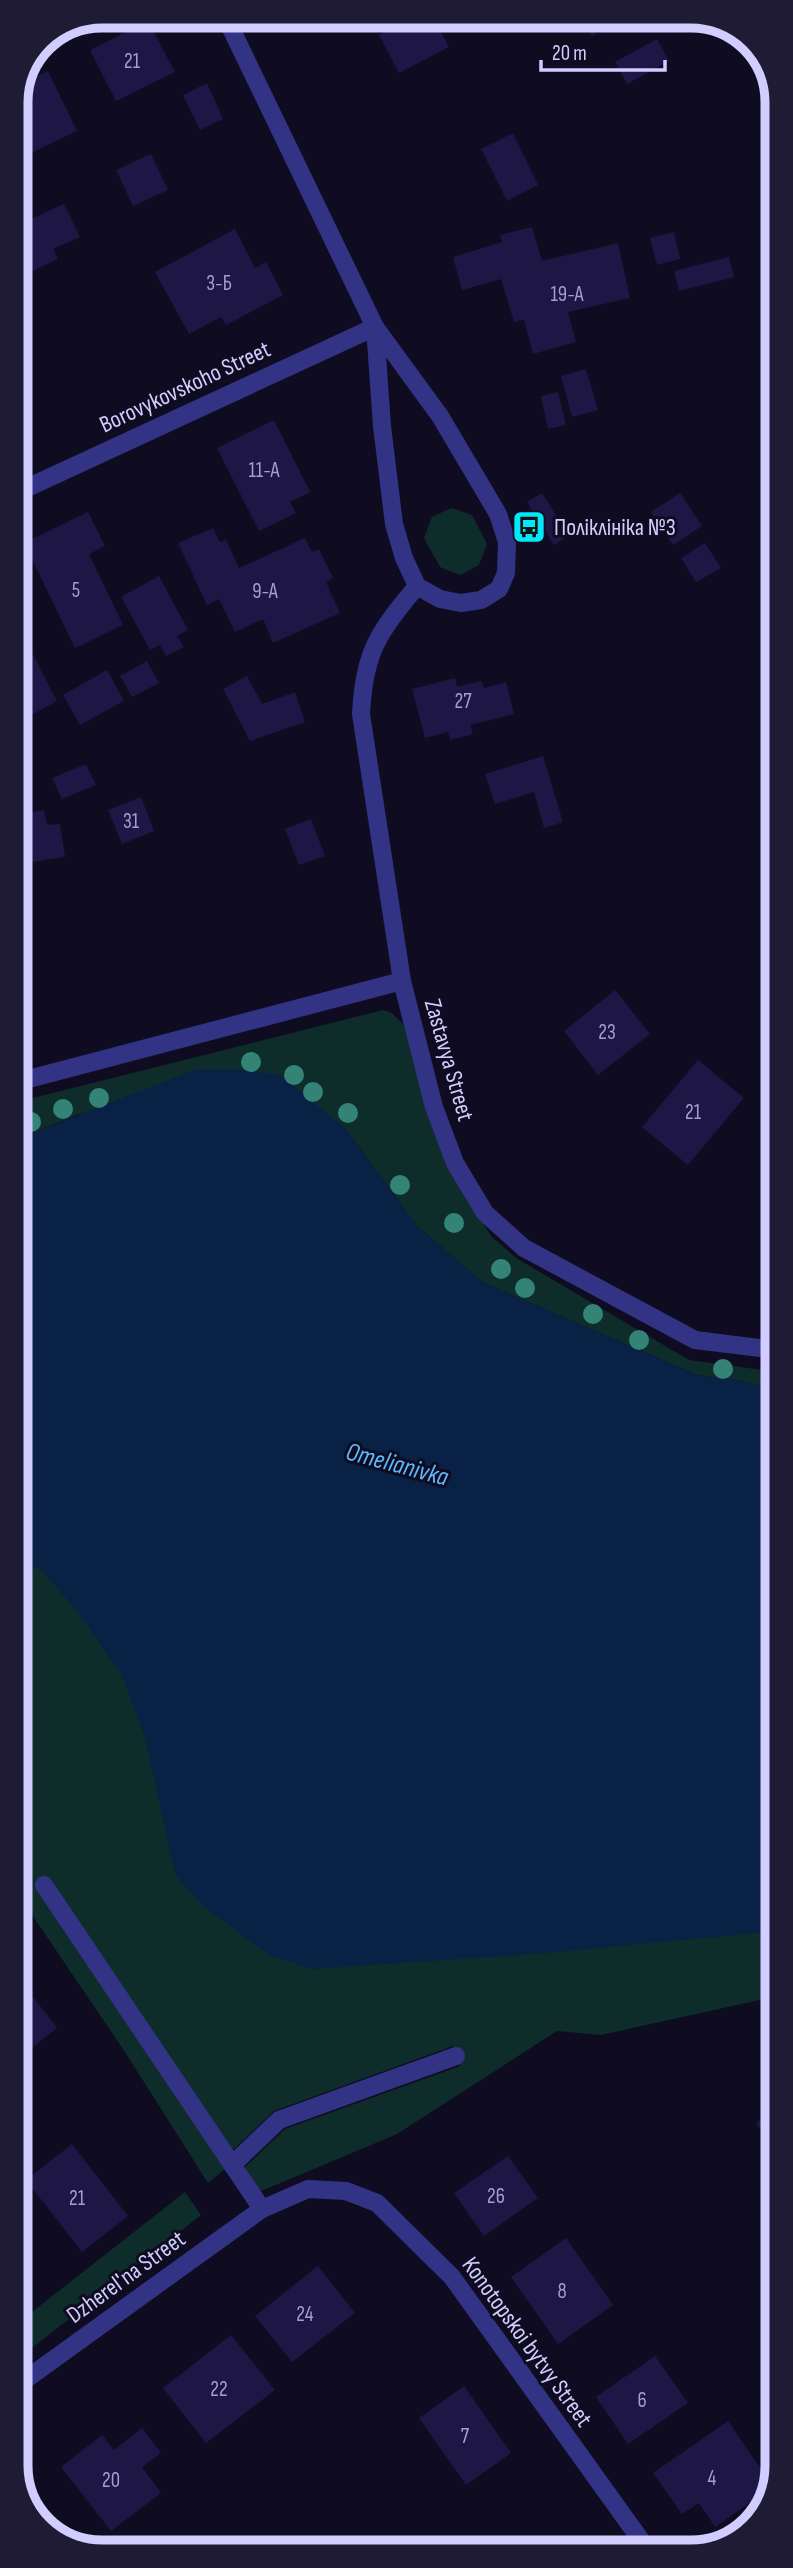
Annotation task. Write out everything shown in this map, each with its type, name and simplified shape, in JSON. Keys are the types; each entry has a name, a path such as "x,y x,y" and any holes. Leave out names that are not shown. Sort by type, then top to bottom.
{"street":[{"path":"231,28 375,327 440,416 498,514 507,542 506,573 499,589 481,600 461,603 451,601 417,586 404,558 394,524 382,426 375,327"},
{"name":"Borovykovskoho Street","path":"28,487 375,327"},
{"path":"402,981 361,714 363,677 372,649 386,624 417,586"},
{"name":"Zastavya Street","path":"28,1079 402,981 434,1107 455,1163 485,1213 524,1248 695,1340 765,1349"},
{"path":"44,1885 262,2208"},
{"path":"232,2165 279,2120 456,2056"},
{"name":"Konotopskoi bytvy Street","path":"262,2208 308,2189 346,2191 377,2203 452,2277 641,2540"},
{"name":"Dzherelʹna Street","path":"28,2378 262,2208"}],"green space":[{"path":"451,508 472,515 487,544 479,565 460,575 440,567 424,538 432,517"},
{"path":"383,1010 392,1013 410,1031 444,1158 491,1236 516,1258 689,1360 765,1370 765,1388 737,1380 697,1375 482,1282 417,1226 345,1128 82,1113 28,1135 28,1099"},
{"path":"28,1541 765,1910 765,1999 601,2035 557,2031 397,2134 259,2192 244,2168 285,2129 460,2066 453,2046 274,2111 232,2151 37,1890 225,2169 208,2183 125,2052 28,1909"},
{"path":"185,2192 201,2215 28,2351 28,2315"}],"water":[{"name":"Omelianivka","path":"197,1069 237,1069 280,1075 345,1128 417,1226 482,1282 697,1375 737,1380 765,1388 765,1932 534,1954 312,1969 269,1955 202,1905 175,1874 145,1737 121,1673 73,1606 39,1568 28,1565 28,1135"}],"building":[{"path":"134,28 152,28 175,72 116,101 90,50"},
{"path":"392,28 439,28 449,47 399,73 379,35"},
{"path":"586,28 604,28 592,36"},
{"path":"657,39 669,61 627,84 615,62"},
{"path":"48,71 77,131 28,154 28,102 32,78"},
{"path":"207,83 223,119 200,130 183,95"},
{"path":"513,133 538,185 507,201 481,149"},
{"path":"151,154 168,190 133,206 116,170"},
{"path":"64,204 80,237 53,249 58,259 28,273 28,220"},
{"path":"532,227 542,261 618,243 630,298 568,312 576,342 533,354 524,320 514,322 501,279 462,290 453,257 502,242 500,235"},
{"path":"235,229 255,268 266,262 283,295 226,325 221,317 189,334 155,272"},
{"path":"674,232 680,259 657,265 650,238"},
{"path":"729,257 734,277 679,291 674,271"},
{"path":"586,369 598,410 572,417 561,376"},
{"path":"558,392 566,425 548,429 541,396"},
{"path":"274,420 310,492 290,502 296,513 259,531 217,448"},
{"path":"542,493 569,535 554,545 527,502"},
{"path":"680,493 702,526 673,545 651,512"},
{"path":"88,512 105,546 89,554 123,625 75,648 28,551 28,541"},
{"path":"213,528 220,542 226,539 239,568 305,538 312,552 319,549 333,578 326,582 340,613 273,643 263,619 235,632 219,599 207,605 178,543"},
{"path":"705,543 721,568 696,582 681,558"},
{"path":"159,576 188,630 177,636 184,647 166,656 160,645 150,650 121,597"},
{"path":"28,645 57,701 28,717"},
{"path":"147,661 159,683 132,697 120,676"},
{"path":"107,670 124,701 80,725 63,695"},
{"path":"247,676 262,704 295,692 305,722 250,741 223,689"},
{"path":"455,678 457,687 481,681 484,688 506,682 514,714 470,725 473,734 450,740 448,732 425,738 412,689"},
{"path":"543,756 563,822 544,828 534,792 495,804 485,774"},
{"path":"86,764 96,785 62,799 52,778"},
{"path":"141,797 154,831 122,844 108,810"},
{"path":"44,810 47,825 60,824 65,857 28,862 28,813"},
{"path":"311,819 325,856 299,865 285,829"},
{"path":"615,990 650,1034 598,1075 564,1031"},
{"path":"28,1015 32,1037 28,1038"},
{"path":"698,1060 744,1098 688,1165 642,1127"},
{"path":"28,1990 57,2028 28,2051"},
{"path":"765,2117 765,2136 756,2123"},
{"path":"72,2144 128,2216 82,2252 28,2183 28,2178"},
{"path":"508,2156 538,2198 484,2236 454,2193"},
{"path":"566,2238 613,2305 558,2344 511,2277"},
{"path":"318,2266 355,2313 292,2362 255,2316"},
{"path":"231,2335 275,2390 206,2443 163,2388"},
{"path":"655,2356 688,2403 628,2444 596,2397"},
{"path":"464,2386 511,2453 466,2485 419,2418"},
{"path":"728,2421 764,2474 757,2498 715,2527 699,2503 682,2514 653,2473"},
{"path":"142,2428 161,2453 142,2467 161,2493 111,2531 61,2467 102,2435 114,2450"}],"place":[{"name":"Поліклініка №3","path":"529,527"}]}
